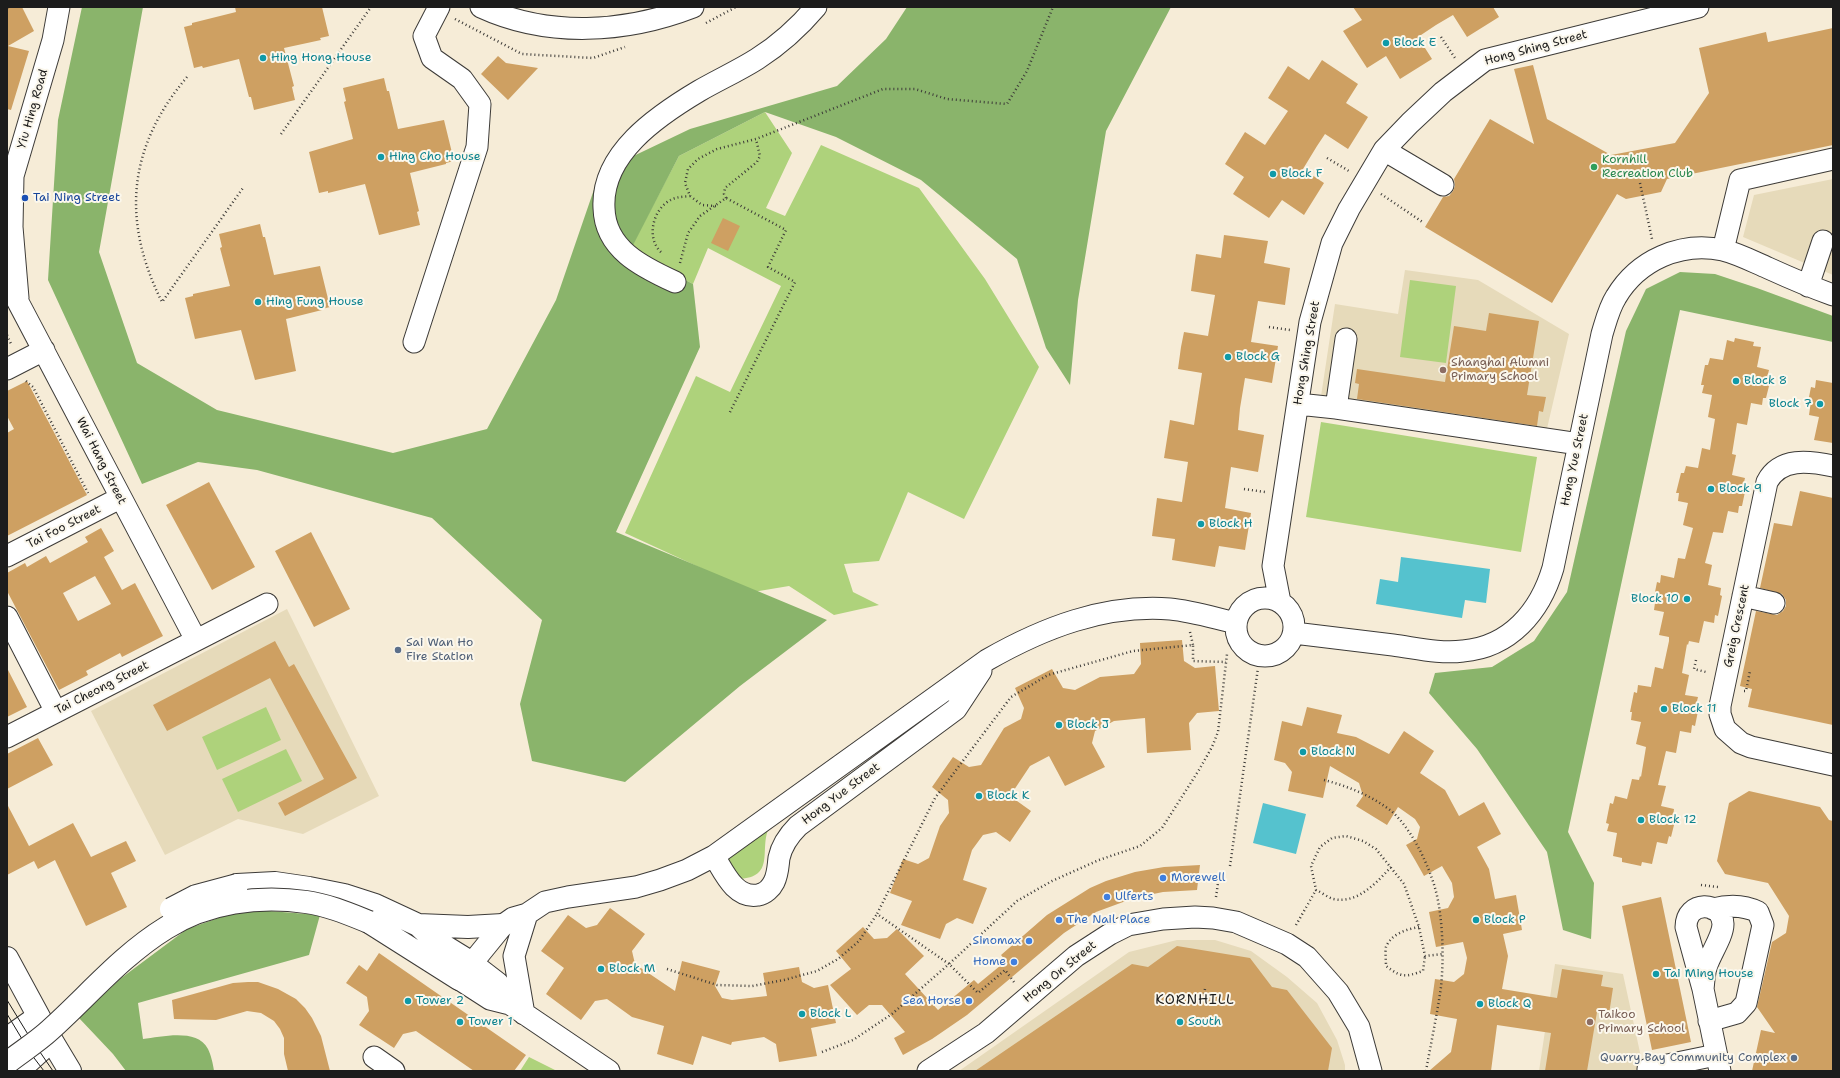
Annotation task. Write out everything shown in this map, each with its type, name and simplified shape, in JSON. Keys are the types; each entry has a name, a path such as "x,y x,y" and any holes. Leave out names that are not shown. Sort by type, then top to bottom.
{"main road":[{"path":"7,1047 40,1022 124,942 159,916 196,896 237,885 275,883 309,888 344,895 376,906 418,925 466,971"},
{"path":"7,1051 17,1069 49,1031 130,954 166,928 201,911 241,901 277,899 307,902 340,910 369,922 466,971"},
{"path":"418,925 468,927 503,925"},
{"path":"7,958 52,1042 70,1071"}],"street":[{"path":"414,342 477,147 480,104 462,79 432,58 424,36 439,7"},
{"path":"481,7 523,21 556,27 594,29 636,15 657,20 693,7"},
{"path":"675,282 637,264 615,240 604,211 604,189 610,170 622,153 665,114 699,91 741,69 772,49 816,7"},
{"name":"Hong Shing Street","path":"1273,566 1310,322 1332,243 1349,209 1384,150 1410,122 1443,92 1485,60 1698,7"},
{"name":"Yiu Hing Road","path":"19,306 12,227 10,178 53,40 58,8"},
{"path":"1384,150 1443,186"},
{"path":"1724,250 1740,180 1833,159"},
{"path":"1808,286 1824,241"},
{"name":"Hong Yue Street","path":"1294,633 1450,652 1476,650 1490,645 1514,632 1534,610 1548,583 1606,319 1615,298 1621,289 1642,267 1668,254 1696,248 1724,250 1739,255 1808,286 1833,295"},
{"name":"Wai Hang Street","path":"7,281 196,640"},
{"path":"1336,408 1346,339"},
{"path":"14,375 44,350"},
{"path":"1298,404 1336,408 1579,444"},
{"name":"Greig Crescent","path":"1833,466 1813,462 1795,462 1785,465 1771,476 1767,482 1720,706 1720,714 1726,729 1741,743 1751,747 1833,764"},
{"name":"Tai Foo Street","path":"7,556 120,498"},
{"path":"1253,600 1271,598 1287,607 1292,615 1294,633 1290,642 1284,649 1275,654 1265,656 1247,650 1240,642 1236,633 1236,623 1239,614 1245,606 1253,600 1273,566"},
{"path":"1273,566 1280,602"},
{"path":"1743,596 1774,603"},
{"name":"Tai Cheong Street","path":"7,737 266,604"},
{"name":"Hong Yue Street","path":"466,971 503,925 513,918 526,914 545,902 568,896 614,891 660,880 687,870 714,856 988,660 1017,643 1042,631 1085,617 1146,609 1172,609 1236,623"},
{"path":"7,617 56,712"},
{"name":"Hong Yue Street","path":"714,856 737,890 754,896 765,892 773,884 782,848 786,840 795,829 956,709 988,660"},
{"path":"1709,1020 1737,1013 1746,1003 1763,925 1758,912 1748,906 1724,906 1713,909"},
{"path":"1648,1069 1718,1063 1703,989 1686,931 1686,922 1689,914 1696,908 1707,907 1713,909 1721,917 1723,926 1706,966 1703,989"},
{"path":"517,1009 514,956 526,914"},
{"name":"Hong On Street","path":"928,1071 986,1033 1076,956 1110,934 1128,925 1163,919 1195,917 1236,922 1287,944 1307,957 1338,992 1359,1027 1371,1071"},
{"path":"466,971 490,999 517,1009 609,1071"},
{"path":"7,1038 38,1016"},
{"path":"17,1069 52,1042"},
{"path":"374,1057 394,1071"}],"path":[{"path":"281,134 372,7"},
{"path":"716,206 702,205 690,196 685,183 688,169 698,159 717,149 756,140 884,89 915,89 947,99 1007,104 1027,71 1053,7"},
{"path":"1441,37 1456,60"},
{"path":"187,77 171,95 148,138 141,161 137,185 136,209 139,240 149,275 162,302 243,188"},
{"path":"729,414 795,282 768,267 786,230 726,198 724,194 725,188 757,162 760,156 756,140"},
{"path":"1327,158 1350,171"},
{"path":"1640,183 1652,242"},
{"path":"1376,191 1424,223"},
{"path":"663,254 658,249 653,237 653,224 657,212 666,203 678,197 690,196"},
{"path":"675,282 688,233 700,216 726,198"},
{"path":"674,260 680,263"},
{"path":"1269,326 1291,330"},
{"path":"14,375 26,380 33,387 87,492 88,498"},
{"path":"1244,489 1268,493"},
{"path":"1189,628 1193,645 1193,661 1226,662"},
{"path":"667,969 716,984 752,986 784,980 817,971 838,959 859,941 877,914 935,798 1011,697 1048,675 1133,651 1193,645"},
{"path":"822,1052 853,1040 892,1014 1017,901 1052,881 1099,860 1140,846 1162,828 1199,770 1212,747 1218,732 1227,654"},
{"path":"1696,660 1694,669 1709,672"},
{"path":"1230,866 1258,668"},
{"path":"1746,691 1750,671"},
{"path":"1324,780 1370,797 1401,821 1416,843 1435,887 1440,912 1443,954 1441,987 1426,1071"},
{"path":"1296,925 1316,890 1311,866 1320,847 1332,838 1346,836 1364,841 1376,849 1404,884 1418,927 1425,956 1423,971 1406,977 1395,973 1386,966 1386,946 1393,938 1405,930 1418,927"},
{"path":"1316,890 1333,899 1353,898 1373,886 1391,867"},
{"path":"1216,897 1218,884"},
{"path":"877,914 949,964 978,993 1005,970 1014,982"},
{"path":"1425,956 1443,954"},
{"path":"1204,994 1205,988"}],"shaded area":[{"path":"1833,179 1833,275 1743,237 1754,195"},
{"name":"Shanghai Alumni Primary School","path":"1405,270 1478,280 1569,334 1542,450 1318,416 1335,304 1398,314"},
{"path":"287,609 379,796 303,834 238,819 165,855 91,711"},
{"name":"South","path":"1177,940 1215,940 1251,951 1287,977 1317,1003 1337,1040 1345,1065 1345,1071 959,1071 1129,952"},
{"name":"Taikoo Primary School","path":"1555,964 1623,974 1644,1071 1539,1071"}],"green space":[{"path":"82,7 143,7 99,252 137,363 217,410 393,453 487,429 556,300 600,172 690,129 837,86 886,39 907,7 1171,7 1106,131 1078,300 1070,385 1046,348 1017,259 921,180 836,137 765,112 679,156 630,251 693,284 700,347 616,532 827,620 740,686 625,782 532,761 520,704 542,620 432,518 257,470 198,462 142,484 48,280 58,120"},
{"path":"765,112 792,153 766,208 785,216 821,145 919,188 985,279 1039,367 964,519 908,492 879,561 844,564 853,592 879,605 834,615 789,586 753,592 625,533 696,376 730,392 781,286 708,248 693,284 629,251 679,156"},
{"path":"1680,272 1715,274 1833,316 1833,342 1680,310 1568,832 1594,883 1591,939 1563,930 1547,852 1477,749 1429,693 1435,673 1492,667 1534,641 1567,592 1626,331 1646,289"},
{"path":"1410,280 1456,286 1446,363 1400,357"},
{"path":"1321,422 1537,457 1521,552 1306,517"},
{"path":"266,707 281,740 217,770 202,737"},
{"path":"286,749 302,781 238,812 222,779"},
{"path":"768,830 764,862 758,873 750,877 739,879 717,863"},
{"path":"244,909 320,915 309,955 138,1003 143,1039 178,1035 196,1038 203,1042 208,1049 214,1071 126,1071 113,1054 79,1018 120,979 187,929"},
{"path":"529,1057 557,1071 520,1071"}],"water":[{"path":"1401,557 1490,569 1486,603 1465,600 1462,618 1376,604 1380,579 1398,582"},
{"path":"1263,803 1306,814 1296,854 1253,843"}],"building":[{"path":"7,7 22,7 34,31 8,46 29,51 11,110 7,109"},
{"name":"Hing Hong House","path":"235,7 322,7 329,36 320,38 321,40 284,48 294,86 292,87 295,100 254,110 239,59 203,68 202,66 194,68 184,27 192,25 192,23 236,12"},
{"name":"Block E","path":"1353,7 1493,7 1499,17 1467,37 1453,15 1436,25 1418,37 1432,59 1400,79 1386,56 1367,68 1343,31 1362,20"},
{"name":"Kornhill Recreation Club","path":"1833,28 1833,145 1667,179 1661,192 1626,199 1617,194 1552,303 1425,227 1443,197 1449,196 1453,191 1455,186 1454,179 1490,119 1534,144 1514,69 1533,65 1547,119 1611,155 1675,143 1709,93 1699,48 1766,32 1768,42"},
{"path":"498,56 506,63 538,68 508,100 481,74"},
{"path":"1322,60 1358,84 1346,103 1368,117 1348,149 1325,134 1317,146 1303,169 1324,183 1304,215 1282,200 1269,218 1233,194 1244,177 1225,164 1245,132 1265,145 1288,111 1268,98 1288,66 1309,80"},
{"name":"Hing Cho House","path":"384,78 387,91 389,91 398,129 444,120 454,161 410,173 419,211 417,212 420,225 379,235 365,184 328,193 328,191 319,193 309,152 353,139 344,102 346,101 343,88"},
{"path":"723,218 740,226 728,251 711,243"},
{"name":"Hing Fung House","path":"260,224 263,237 265,237 274,275 320,266 330,307 286,319 296,371 255,380 241,330 195,339 185,298 193,296 193,294 230,286 220,248 222,247 219,234"},
{"path":"1224,235 1268,241 1264,263 1290,268 1285,305 1258,301 1251,342 1278,346 1272,383 1245,378 1240,408 1238,430 1264,435 1258,472 1231,467 1225,508 1251,513 1245,550 1219,546 1215,567 1172,560 1175,539 1152,536 1157,498 1182,502 1188,462 1164,458 1170,420 1194,425 1202,373 1178,369 1184,332 1208,336 1215,295 1191,291 1196,254 1221,258"},
{"path":"1489,313 1539,321 1527,395 1546,397 1543,412 1539,411 1537,426 1357,399 1359,384 1355,383 1357,369 1445,382 1454,326 1486,331"},
{"path":"1735,338 1754,342 1753,346 1761,347 1757,367 1769,370 1767,378 1771,378 1766,398 1763,398 1762,405 1751,403 1747,425 1737,423 1732,454 1736,455 1732,475 1745,478 1743,486 1746,487 1742,506 1739,506 1738,513 1728,511 1723,533 1713,532 1705,563 1712,565 1708,585 1721,588 1720,595 1722,596 1718,616 1715,615 1714,623 1704,621 1699,643 1689,641 1688,645 1687,644 1682,673 1689,675 1685,695 1698,697 1696,705 1699,706 1695,726 1692,725 1691,733 1680,731 1676,753 1666,751 1658,785 1666,786 1661,806 1674,809 1673,817 1676,817 1671,837 1669,836 1667,844 1657,842 1652,864 1642,862 1641,866 1622,862 1622,858 1613,856 1617,833 1607,831 1609,824 1606,823 1610,803 1613,804 1615,796 1627,799 1632,779 1639,780 1640,776 1641,777 1646,747 1636,744 1641,722 1631,720 1632,712 1630,712 1634,692 1637,693 1638,685 1651,687 1655,667 1663,669 1669,637 1659,635 1664,612 1654,610 1655,603 1653,602 1657,582 1660,583 1661,575 1674,578 1678,558 1685,559 1693,528 1683,525 1688,503 1678,501 1679,493 1676,493 1681,473 1684,473 1686,466 1698,468 1702,448 1710,450 1715,419 1708,417 1712,395 1702,393 1704,385 1701,385 1705,365 1708,365 1710,358 1723,360 1727,340 1734,342"},
{"name":"Block 7","path":"1816,380 1833,383 1833,443 1814,440 1819,417 1809,415 1810,408 1807,407 1811,387 1815,388"},
{"path":"27,381 87,495 7,536 7,433 14,429 7,416 7,391"},
{"path":"209,482 255,567 212,590 166,505"},
{"path":"1800,491 1833,498 1833,725 1748,707 1752,689 1740,686 1756,611 1777,615 1783,611 1786,606 1786,600 1782,594 1760,588 1774,523 1792,526"},
{"path":"101,528 114,551 104,557 122,590 135,583 163,636 122,657 120,653 86,671 88,675 59,690 7,591 7,573 25,563 27,567 46,556 50,563 88,542 85,537","holes":["95,576 111,604 78,621 63,593"]},
{"path":"311,532 350,609 314,627 275,551"},
{"path":"1182,640 1184,661 1195,668 1215,666 1219,711 1197,713 1189,723 1191,750 1147,753 1145,718 1114,721 1095,731 1092,743 1105,767 1065,786 1049,756 1030,766 1010,796 1031,811 1010,842 996,832 983,835 972,850 963,880 987,888 973,924 957,918 946,924 940,939 901,925 912,901 890,893 903,859 918,864 929,858 940,826 949,813 948,800 932,787 953,757 969,767 981,765 1004,728 1021,719 1024,708 1015,688 1052,669 1063,688 1075,690 1100,677 1134,674 1141,664 1140,643"},
{"path":"275,641 289,667 294,664 357,778 285,816 278,803 324,779 270,678 167,731 153,705"},
{"path":"7,668 27,707 7,717"},
{"path":"1307,707 1342,715 1337,733 1356,737 1389,754 1404,731 1434,751 1420,773 1445,790 1459,816 1484,802 1501,834 1477,847 1489,869 1495,899 1516,895 1522,930 1503,934 1508,956 1502,989 1557,998 1562,969 1603,975 1601,986 1613,988 1609,1014 1597,1012 1587,1071 1545,1071 1551,1033 1497,1025 1491,1071 1429,1071 1451,1052 1457,1019 1430,1014 1435,979 1454,982 1464,974 1467,958 1463,942 1436,947 1429,912 1448,908 1454,897 1452,883 1442,866 1424,876 1406,845 1417,839 1420,827 1415,819 1398,807 1387,825 1356,806 1363,796 1359,783 1330,766 1323,798 1288,791 1292,772 1285,763 1274,760 1282,721 1302,726"},
{"path":"38,738 53,765 7,789 7,754"},
{"path":"1749,791 1820,807 1829,820 1833,821 1833,1071 1752,1071 1761,1030 1775,1033 1757,1007 1772,942 1786,933 1789,916 1768,883 1725,874 1717,861 1729,803"},
{"path":"7,804 29,846 73,823 91,857 126,841 136,861 111,873 127,907 86,926 55,860 38,869 34,861 7,875"},
{"path":"1200,865 1197,890 1163,892 1134,898 1096,912 1064,933 967,1015 932,1039 903,1055 894,1038 905,1032 882,1005 869,1005 857,1015 830,985 851,969 836,951 863,927 874,939 887,938 897,929 924,956 905,974 938,1010 974,980 978,984 1006,961 1001,955 1047,915 1090,888 1106,881 1135,872 1164,867"},
{"name":"Tai Ming House","path":"1661,897 1691,1042 1652,1050 1622,906"},
{"path":"610,908 645,934 632,951 635,964 675,991 682,961 720,971 715,986 722,998 732,1000 767,996 763,973 799,967 802,982 814,988 828,985 836,1023 811,1028 817,1056 779,1062 776,1044 764,1037 732,1042 731,1045 702,1036 693,1065 657,1054 664,1026 632,1017 607,999 595,1001 581,1020 546,994 564,968 541,951 568,915 586,928 597,925"},
{"name":"South","path":"1177,946 1250,958 1272,987 1287,990 1332,1048 1328,1071 975,1071 1132,964 1148,967"},
{"name":"Tower 2","path":"379,953 526,1055 514,1071 474,1071 416,1031 403,1034 394,1048 359,1025 369,1011 367,997 346,983 359,965 367,971"},
{"path":"258,982 278,989 296,999 305,1008 321,1036 330,1071 288,1071 284,1054 284,1038 280,1029 274,1021 261,1013 247,1011 216,1020 174,1019 172,1000 233,983"}],"tram line":[{"path":"7,1000 53,1071"},
{"path":"7,1014 31,1054 44,1071"}],"place":[{"name":"Block E","path":"1386,43"},
{"name":"Hing Hong House","path":"263,58"},
{"name":"Hing Cho House","path":"381,157"},
{"name":"Kornhill Recreation Club","path":"1594,167"},
{"name":"Block F","path":"1273,174"},
{"name":"Tai Ning Street","path":"25,198"},
{"name":"Hing Fung House","path":"258,302"},
{"name":"Block G","path":"1228,357"},
{"name":"Shanghai Alumni Primary School","path":"1443,370"},
{"name":"Block 8","path":"1736,381"},
{"name":"Block 7","path":"1820,404"},
{"name":"Block 9","path":"1711,489"},
{"name":"Block H","path":"1201,524"},
{"name":"Block 10","path":"1687,599"},
{"name":"Sai Wan Ho Fire Station","path":"398,650"},
{"name":"Block 11","path":"1664,709"},
{"name":"Block J","path":"1059,725"},
{"name":"Block N","path":"1303,752"},
{"name":"Block K","path":"979,796"},
{"name":"Block 12","path":"1641,820"},
{"name":"Morewell","path":"1163,878"},
{"name":"Ulferts","path":"1107,897"},
{"name":"The Nail Place","path":"1059,920"},
{"name":"Block P","path":"1476,920"},
{"name":"Sinomax","path":"1029,941"},
{"name":"Home","path":"1014,962"},
{"name":"Block M","path":"601,969"},
{"name":"Tai Ming House","path":"1656,974"},
{"name":"Tower 2","path":"408,1001"},
{"name":"Sea Horse","path":"969,1001"},
{"name":"Block Q","path":"1480,1004"},
{"name":"Block L","path":"802,1014"},
{"name":"Tower 1","path":"460,1022"},
{"name":"South","path":"1180,1022"},
{"name":"Taikoo Primary School","path":"1590,1022"},
{"name":"Quarry Bay Community Complex","path":"1794,1058"}],"district":[{"name":"KORNHILL","path":"1195,1000"}]}
